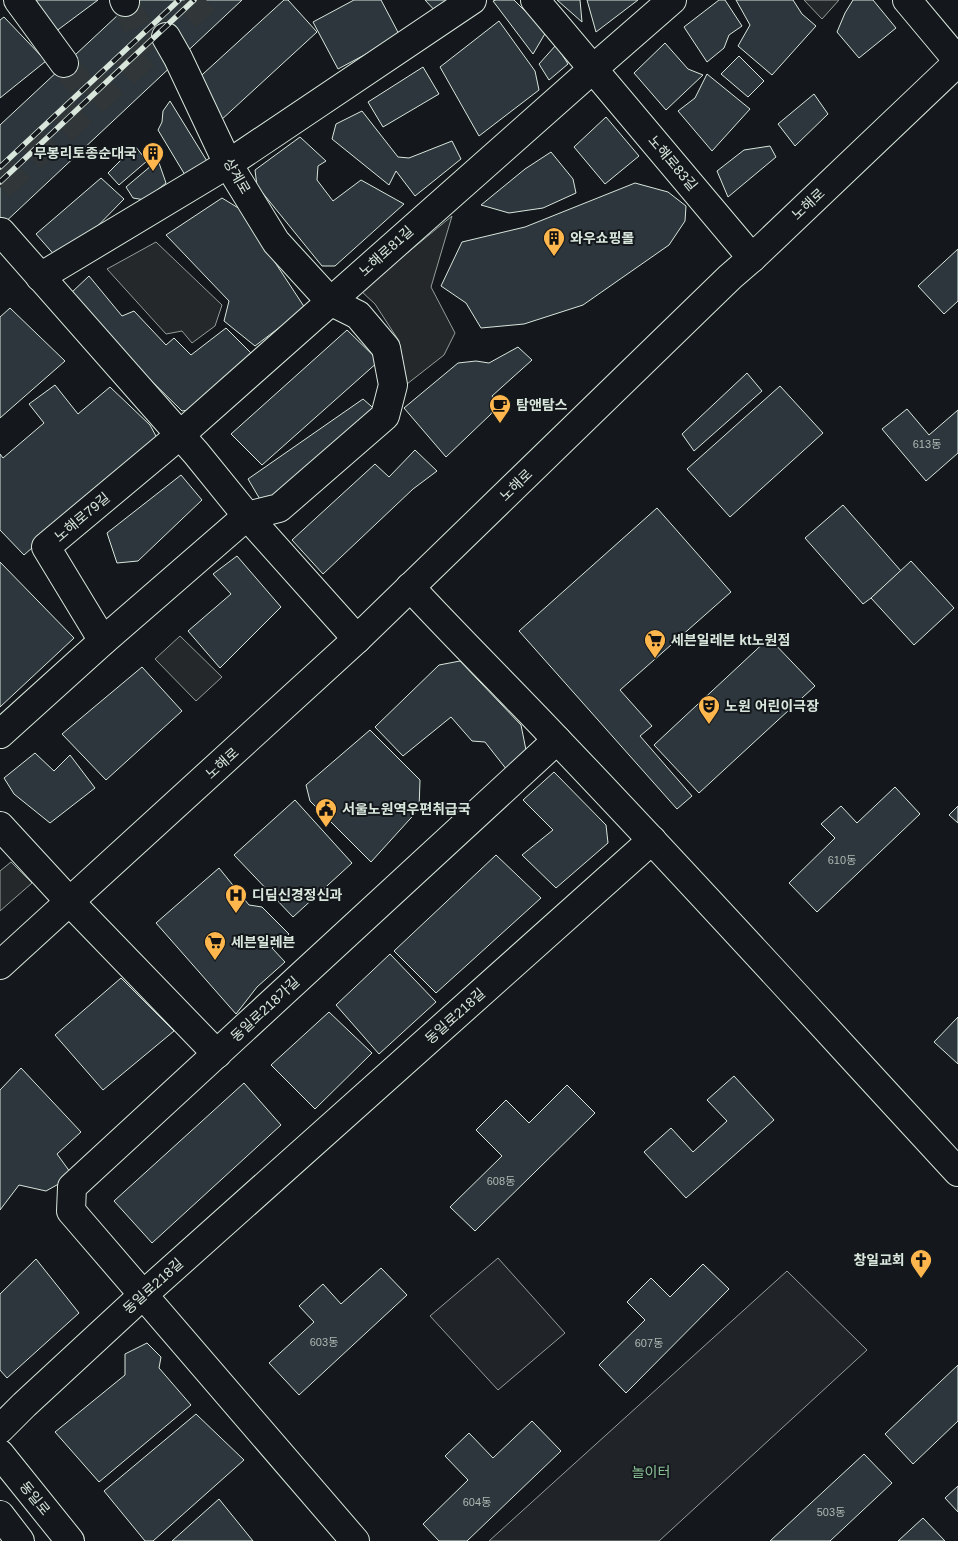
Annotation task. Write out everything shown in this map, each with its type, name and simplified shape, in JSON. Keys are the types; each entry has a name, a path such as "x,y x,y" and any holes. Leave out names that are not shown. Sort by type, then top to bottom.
{"street":[{"path":"18,0 64,63"},
{"path":"40,277 228,164 472,0"},
{"name":"노해로83길","path":"535,0 752,258"},
{"path":"594,68 672,0"},
{"path":"907,0 958,62"},
{"name":"상계로","path":"166,37 178,58 228,164 276,242 330,301"},
{"name":"노해로","path":"0,965 357,639 730,277 958,62"},
{"name":"노해로81길","path":"180,435 594,68"},
{"path":"1,232 196,452 247,516 357,639"},
{"path":"0,734 103,641 247,516 279,508 385,416 393,385 386,348 358,315 330,301"},
{"name":"노해로79길","path":"103,641 46,546 180,435"},
{"path":"410,587 652,840 958,1172"},
{"name":"동일로218가길","path":"355,1541 71,1211 72,1187 557,740"},
{"path":"0,826 70,902 217,1054"},
{"name":"동일로218길","path":"0,1429 143,1295 652,840"},
{"name":"동일로","path":"0,1454 70,1541"},
{"path":"0,1515 20,1541"}],"green space":[{"path":"498,1258 565,1333 498,1390 430,1316"},
{"name":"놀이터","path":"787,1271 867,1350 659,1541 489,1541"}],"shaded area":[{"path":"804,0 839,0 822,19"},
{"path":"452,216 431,287 455,333 444,355 407,384 399,341 375,304 361,291"},
{"path":"156,242 222,305 215,326 192,343 182,331 166,334 107,269"},
{"path":"180,636 222,677 196,701 155,659"},
{"path":"11,862 32,883 0,911 0,871"}],"building":[{"path":"36,0 98,0 55,32"},
{"path":"134,0 242,0 0,227 0,125"},
{"path":"284,0 288,0 317,32 220,121 192,84"},
{"path":"354,0 381,0 400,36 338,69 313,22"},
{"path":"425,0 455,0 438,14"},
{"path":"514,0 546,32 533,54 493,1"},
{"path":"557,0 580,0 582,22"},
{"path":"587,0 638,0 596,32"},
{"path":"719,0 725,0 742,26 729,35 724,48 707,62 684,27"},
{"path":"736,0 793,0 802,14 816,26 772,75 738,46 750,25"},
{"path":"853,0 873,0 896,28 859,58 837,32"},
{"path":"4,17 46,61 0,98 0,20"},
{"path":"499,21 535,71 539,90 479,136 440,67"},
{"path":"665,43 688,69 703,75 666,110 634,73"},
{"path":"556,45 568,64 549,80 539,64"},
{"path":"739,56 764,81 748,97 721,74"},
{"path":"423,67 439,94 383,127 368,102"},
{"path":"707,74 750,109 712,151 678,111 695,98"},
{"path":"814,94 828,114 795,146 778,124"},
{"path":"170,101 210,166 188,180 158,130 162,122 163,111"},
{"path":"362,111 398,157 409,158 452,141 461,159 415,196 396,171 389,185 332,139 336,124"},
{"path":"606,117 639,156 605,184 574,147"},
{"path":"300,137 326,161 318,166 317,180 333,201 361,180 404,204 335,266 322,266 257,186 255,170"},
{"path":"135,146 147,161 119,185 108,173"},
{"path":"770,146 776,157 728,197 717,171 744,150"},
{"path":"551,152 573,179 576,193 543,208 509,213 481,205 525,169"},
{"name":"무봉리토종순대국","path":"158,160 166,183 145,200 133,198 126,187"},
{"path":"101,178 124,199 81,243 57,258 36,234"},
{"name":"와우쇼핑몰","path":"635,183 668,192 686,206 685,221 669,245 583,305 524,324 481,328 466,303 441,286 462,242 525,227"},
{"path":"222,198 240,209 305,308 255,346 224,321 229,301 166,235"},
{"path":"958,249 958,301 944,314 918,286"},
{"path":"89,276 122,316 134,311 166,345 174,338 191,355 226,328 254,356 202,408 182,411 113,343 71,293"},
{"path":"10,308 65,361 0,418 0,317"},
{"path":"347,330 379,361 262,465 231,434"},
{"path":"518,347 532,360 492,396 496,402 491,414 446,457 404,408 458,363 476,361 489,363"},
{"path":"747,373 762,391 694,451 682,434"},
{"path":"55,385 78,414 110,387 150,425 157,438 24,555 0,530 0,454 3,458 44,423 29,404"},
{"path":"780,386 823,433 730,517 687,469"},
{"path":"363,399 379,413 281,498 261,501 248,479"},
{"path":"907,409 929,435 958,410 958,453 926,481 882,429"},
{"path":"415,450 437,471 413,489 323,574 292,540 375,464 389,477"},
{"path":"181,475 202,500 138,561 117,563 107,533"},
{"path":"843,505 901,571 863,604 805,538"},
{"path":"657,508 731,592 620,690 652,726 640,736 692,796 677,809 519,631"},
{"path":"237,556 281,607 220,668 188,631 231,594 213,574"},
{"path":"911,561 954,608 914,645 871,598"},
{"path":"0,562 74,638 0,707"},
{"path":"769,638 815,686 699,793 654,745"},
{"path":"460,661 521,725 526,750 507,770 485,742 472,741 451,717 403,756 375,727 439,665"},
{"path":"142,667 182,711 106,780 62,734"},
{"path":"370,730 420,780 419,809 371,862 310,801 306,785"},
{"path":"35,753 54,771 70,755 95,788 50,823 14,794 4,778"},
{"path":"554,772 606,825 608,843 556,888 522,855 553,830 523,800"},
{"path":"895,787 920,814 817,912 789,883 835,838 821,824 841,806 857,823"},
{"path":"295,800 352,863 293,917 234,855"},
{"path":"958,806 958,823 949,815"},
{"path":"496,855 541,898 436,993 394,951"},
{"path":"219,868 249,905 262,907 289,934 272,948 285,962 257,987 236,1014 156,923"},
{"path":"390,954 436,1002 379,1054 336,1005"},
{"path":"121,978 174,1031 103,1090 55,1035"},
{"path":"329,1012 372,1053 315,1109 271,1065"},
{"path":"958,1017 958,1064 934,1042"},
{"path":"21,1068 81,1132 57,1154 73,1176 46,1191 19,1185 0,1210 0,1090"},
{"path":"734,1076 774,1120 686,1198 644,1152 671,1128 693,1152 727,1121 707,1100"},
{"path":"244,1083 281,1125 152,1243 114,1201"},
{"path":"567,1085 595,1113 475,1231 450,1207 502,1156 476,1130 506,1100 529,1123"},
{"path":"36,1259 79,1313 7,1378 0,1370 0,1294"},
{"path":"703,1264 729,1289 626,1393 599,1365 645,1320 627,1302 651,1278 670,1297"},
{"path":"381,1268 407,1295 299,1395 269,1363 314,1322 299,1306 323,1284 341,1304"},
{"path":"147,1343 161,1357 159,1368 191,1405 99,1482 55,1432 125,1375 125,1354"},
{"path":"958,1365 958,1421 913,1464 885,1434"},
{"path":"196,1414 244,1460 153,1541 145,1541 104,1491"},
{"path":"532,1421 561,1451 467,1541 439,1541 423,1524 468,1480 445,1456 469,1433 493,1458"},
{"path":"864,1454 892,1483 830,1541 770,1541"},
{"path":"958,1486 958,1512 945,1498"},
{"path":"219,1499 253,1541 172,1541"},
{"path":"923,1518 945,1541 898,1541"}],"tunnel":[{"path":"0,187 206,0"},
{"path":"125,2 149,52"},
{"path":"64,63 93,102"}],"railway":[{"path":"0,167 179,0"},
{"path":"0,182 194,0"}],"place":[{"name":"무봉리토종순대국","path":"153,172"},
{"name":"와우쇼핑몰","path":"554,257"},
{"name":"탐앤탐스","path":"500,424"},
{"name":"세븐일레븐 kt노원점","path":"655,659"},
{"name":"노원 어린이극장","path":"709,725"},
{"name":"서울노원역우편취급국","path":"326,828"},
{"name":"디딤신경정신과","path":"236,914"},
{"name":"세븐일레븐","path":"215,961"},
{"name":"창일교회","path":"921,1279"}]}
